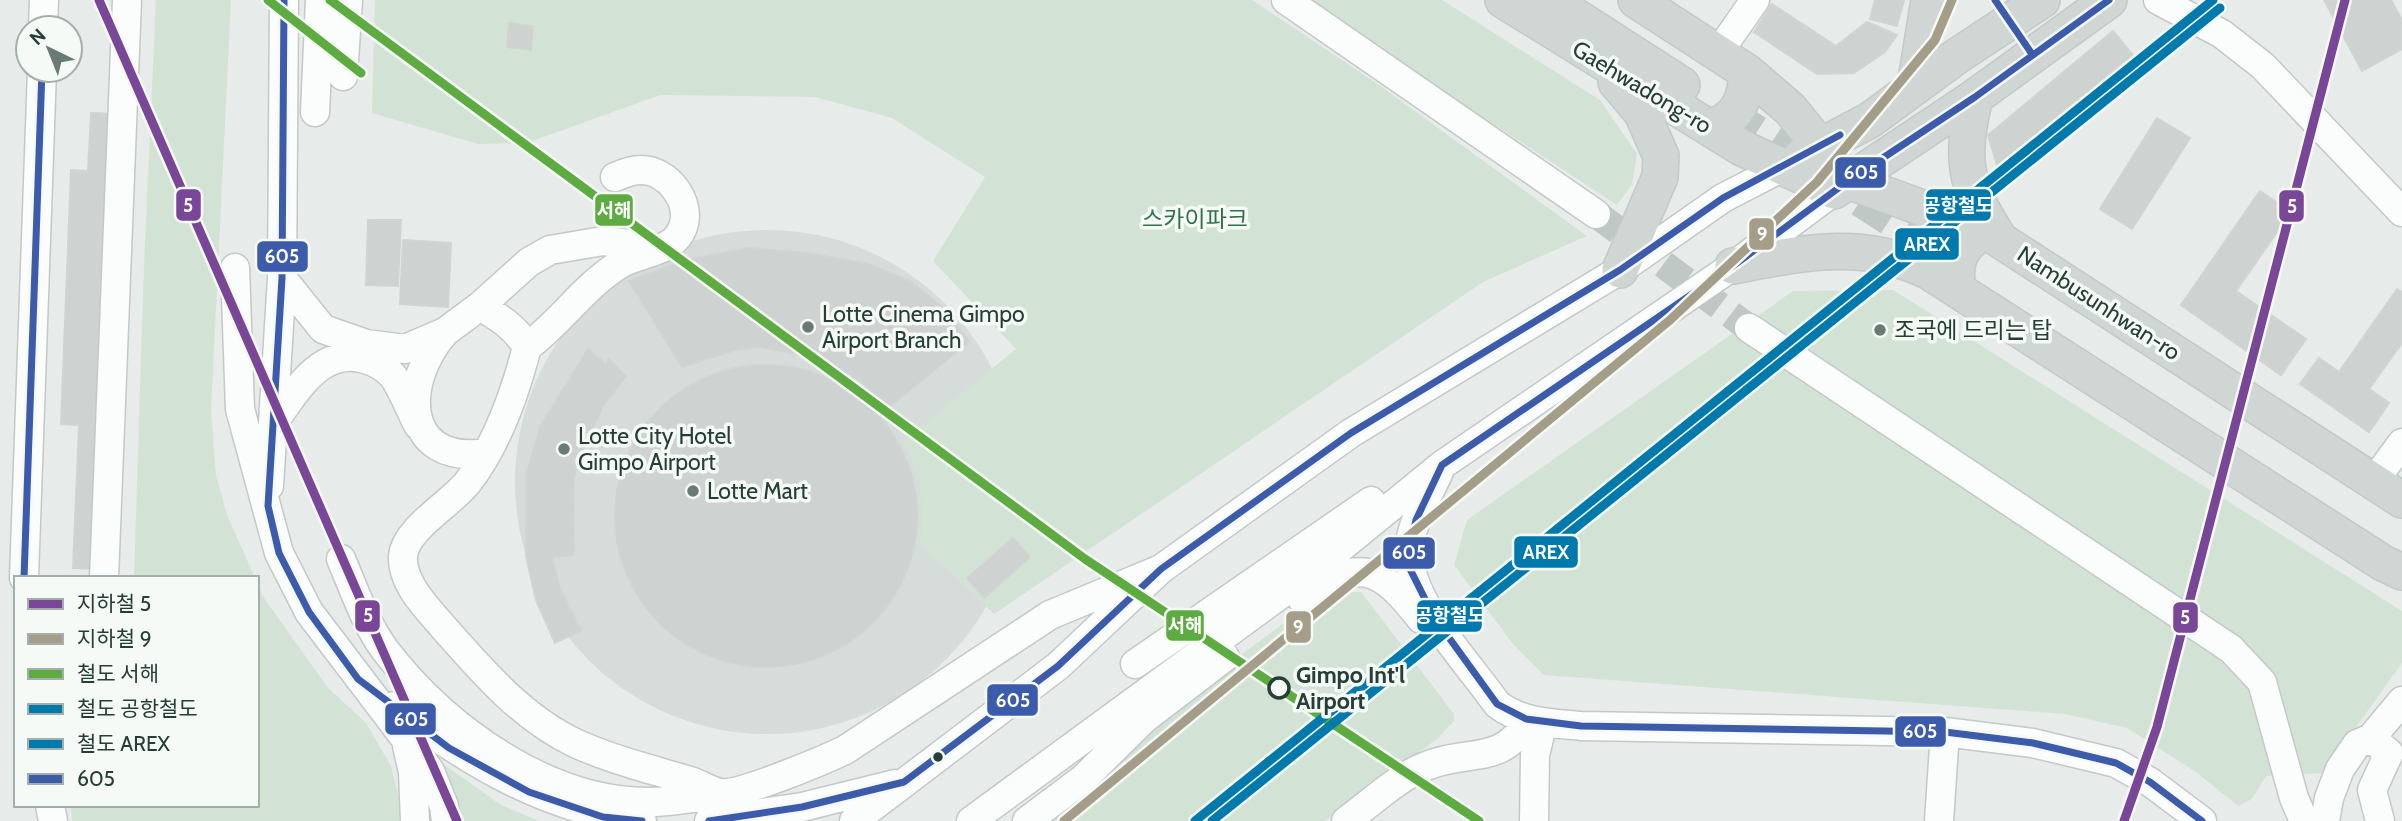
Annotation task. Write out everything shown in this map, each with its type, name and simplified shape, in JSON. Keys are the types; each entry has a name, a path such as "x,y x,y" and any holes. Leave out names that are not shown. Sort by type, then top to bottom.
{"main road":[{"name":"Gaehwadong-ro","path":"1503,0 1564,40 1731,102 1790,109 1821,145"},
{"name":"Gaehwadong-ro","path":"1550,0 1731,102"},
{"name":"Gaehwadong-ro","path":"1592,0 1731,102"},
{"name":"Gaehwadong-ro","path":"1636,0 1718,53 1742,148 1784,166"},
{"path":"1915,88 1929,0"},
{"path":"1784,166 1870,120 1957,56 2002,12 2042,0"},
{"path":"1821,145 1841,186 1975,97 2108,1"},
{"path":"2002,12 2032,54"},
{"path":"1564,40 1624,89 1642,113 1661,156 1660,177 1620,270"},
{"path":"1733,266 1819,249 1862,251 1907,261 1978,256 1966,158 1966,136 1975,97"},
{"name":"Nambusunhwan-ro","path":"1784,166 1841,186 1978,256 2388,490"},
{"name":"Nambusunhwan-ro","path":"1978,256 2402,525"},
{"name":"Nambusunhwan-ro","path":"1978,256 2402,549"},
{"name":"Nambusunhwan-ro","path":"1978,256 2383,563 2402,572"}],"street":[{"path":"104,576 127,0"},
{"path":"268,506 282,278 284,0"},
{"path":"315,112 320,0"},
{"path":"343,76 348,0"},
{"path":"1286,0 1596,214"},
{"path":"1718,53 1755,0"},
{"path":"2158,0 2222,34 2263,66 2402,212"},
{"path":"24,576 42,84"},
{"path":"854,821 1058,666 1161,569 1351,433 1620,270 1723,198 1784,166"},
{"path":"615,177 643,170 656,173 679,194 685,209 683,229 665,248 622,262 595,281 549,331 527,347 517,387 487,453 467,483 407,543 403,564 415,592 480,669 551,730 611,758 692,781 722,793"},
{"path":"2371,179 2402,187"},
{"path":"971,821 1311,572 1442,465 1733,266 1841,186"},
{"path":"418,425 416,404 424,367 433,346 445,332 480,306 529,262 550,250 603,241 630,244 646,253"},
{"path":"235,268 240,409 279,552 309,612 434,778 446,821"},
{"path":"282,278 323,329 366,344 405,349 445,332"},
{"path":"480,306 519,332 527,347"},
{"path":"1749,327 2231,649 2262,682 2294,798 2304,821"},
{"path":"274,422 307,376 328,361 351,355 375,362 393,376 418,425 437,448 461,457 487,453"},
{"name":"Nambusunhwan-ro","path":"2388,490 2402,443"},
{"path":"1135,664 1392,486 1442,465"},
{"path":"1442,465 1416,520 1411,539 1410,569 1434,617 1497,704"},
{"path":"341,559 384,648 420,689 455,721 504,757 565,787 650,803 722,793 810,767 845,750 1051,615 1161,569"},
{"path":"1027,821 1083,779 1144,719 1320,586 1343,575 1375,575 1389,581 1473,686 1509,713 1536,721 1581,726 1945,732 2033,743 2116,763 2150,782 2202,821"},
{"path":"358,679 449,748 528,792 603,817 642,821"},
{"path":"2380,821 2372,790 2402,701"},
{"path":"1346,821 1424,766 1502,749 1517,741 1536,721"},
{"path":"1534,821 1536,721"},
{"path":"1939,821 1945,732"},
{"path":"405,736 413,772 415,821"},
{"path":"2325,821 2329,798 2340,769 2357,744 2387,747"},
{"path":"709,821 802,807 904,782"}],"shaded area":[{"path":"767,230 816,235 863,249 907,273 945,304 976,342 1000,386 1014,433 1019,482 1014,531 1000,578 976,622 945,660 907,691 863,715 816,729 767,734 718,729 671,715 627,691 589,660 558,622 534,578 520,531 515,482 520,433 534,386 558,342 589,304 627,273 671,249 718,235"}],"green space":[{"path":"156,0 231,0 211,410 216,475 227,515 254,576 134,576"},
{"name":"스카이파크","path":"375,0 1252,0 1376,83 1587,236 1483,282 994,614 920,543 920,490 914,466 903,441 1016,349 933,261 985,177 892,118 815,97 660,95 527,143 478,144 372,113"},
{"path":"1305,0 1442,0 1600,100 1637,154 1632,184 1617,205"},
{"path":"1893,290 2402,611 2402,663 2323,773 2266,776 2252,799 2238,806 2196,772 2127,728 2065,714 1544,675 1513,644 1454,565 1467,520 1793,291"},
{"path":"259,587 328,688 366,723 391,766 401,807 399,821 72,821 71,807 259,807"},
{"path":"1326,592 1361,592 1454,714 1454,721 1437,739 1325,821 1016,821"},
{"path":"442,763 501,805 539,821 454,821"}],"building":[{"path":"1875,0 1904,0 1897,26 1870,19"},
{"path":"2324,0 2391,0 2402,20 2402,49 2362,71"},
{"path":"1772,4 1836,46 1867,22 1897,35 1885,52 1854,73 1817,74 1754,32"},
{"path":"509,23 533,26 531,50 507,47"},
{"path":"2113,31 2137,60 2000,175 1988,135"},
{"path":"91,113 115,114 96,569 73,568 79,425 61,424 71,170 88,171"},
{"path":"2157,118 2190,138 2132,229 2100,209"},
{"path":"2260,191 2291,212 2236,291 2306,339 2281,375 2181,305"},
{"path":"368,220 401,220 398,286 366,285"},
{"path":"403,240 451,243 448,307 400,304"},
{"name":"Lotte Cinema Gimpo Airport Branch","path":"748,248 807,253 868,264 910,281 948,312 969,342 889,407 860,380 821,359 793,353 759,347 735,350 682,367 629,281 686,260"},
{"path":"2397,289 2402,292 2402,343 2369,389 2389,403 2369,432 2300,384 2319,358 2339,372"},
{"path":"588,349 606,364 609,359 626,376 603,406 579,457 573,484 574,555 552,557 560,589 581,630 555,643 536,600 526,556 526,476 540,427"},
{"path":"766,365 795,368 824,377 850,391 873,409 891,432 905,458 914,487 917,516 914,545 905,574 891,600 873,623 850,641 824,655 795,664 766,667 737,664 708,655 682,641 659,623 641,600 627,574 618,545 615,516 618,487 627,458 641,432 659,409 682,391 708,377 737,368"},
{"path":"1013,538 1030,557 984,598 967,578"}],"tunnel":[{"path":"1727,114 1968,268"},
{"path":"1596,214 1749,328"}],"metro line":[{"name":"5","path":"99,0 457,821"},
{"name":"9","path":"1064,821 1670,320 1817,182 1935,40 1952,0"},
{"name":"5","path":"2124,821 2157,727 2345,0"}],"rail line":[{"name":"서해","path":"268,0 361,73"},
{"name":"서해","path":"330,0 1085,559 1479,821"},
{"name":"공항철도","path":"1195,821 2213,0"},
{"name":"AREX","path":"1212,821 2220,8"}],"transit line":[{"name":"605","path":"284,0 282,278 268,506 279,553 309,612 358,679 449,748 529,792 603,817 642,821"},
{"name":"605","path":"1995,0 2032,54"},
{"name":"605","path":"2109,0 1975,97 1848,181 1733,266 1442,465 1416,520 1409,552 1410,569 1434,617 1497,704 1526,719 1581,726 1945,732 2033,743 2116,763 2150,782 2202,821"},
{"name":"605","path":"24,576 42,84"},
{"name":"605","path":"709,821 802,807 904,782 1058,666 1161,569 1351,433 1620,270 1723,198 1840,135"}],"place":[{"name":"Lotte Cinema Gimpo Airport Branch","path":"808,327"},
{"name":"조국에 드리는 탑","path":"1880,330"},
{"name":"Lotte City Hotel Gimpo Airport","path":"564,449"},
{"name":"Lotte Mart","path":"693,491"},
{"name":"Gimpo Int'l Airport","path":"1279,688"}]}
